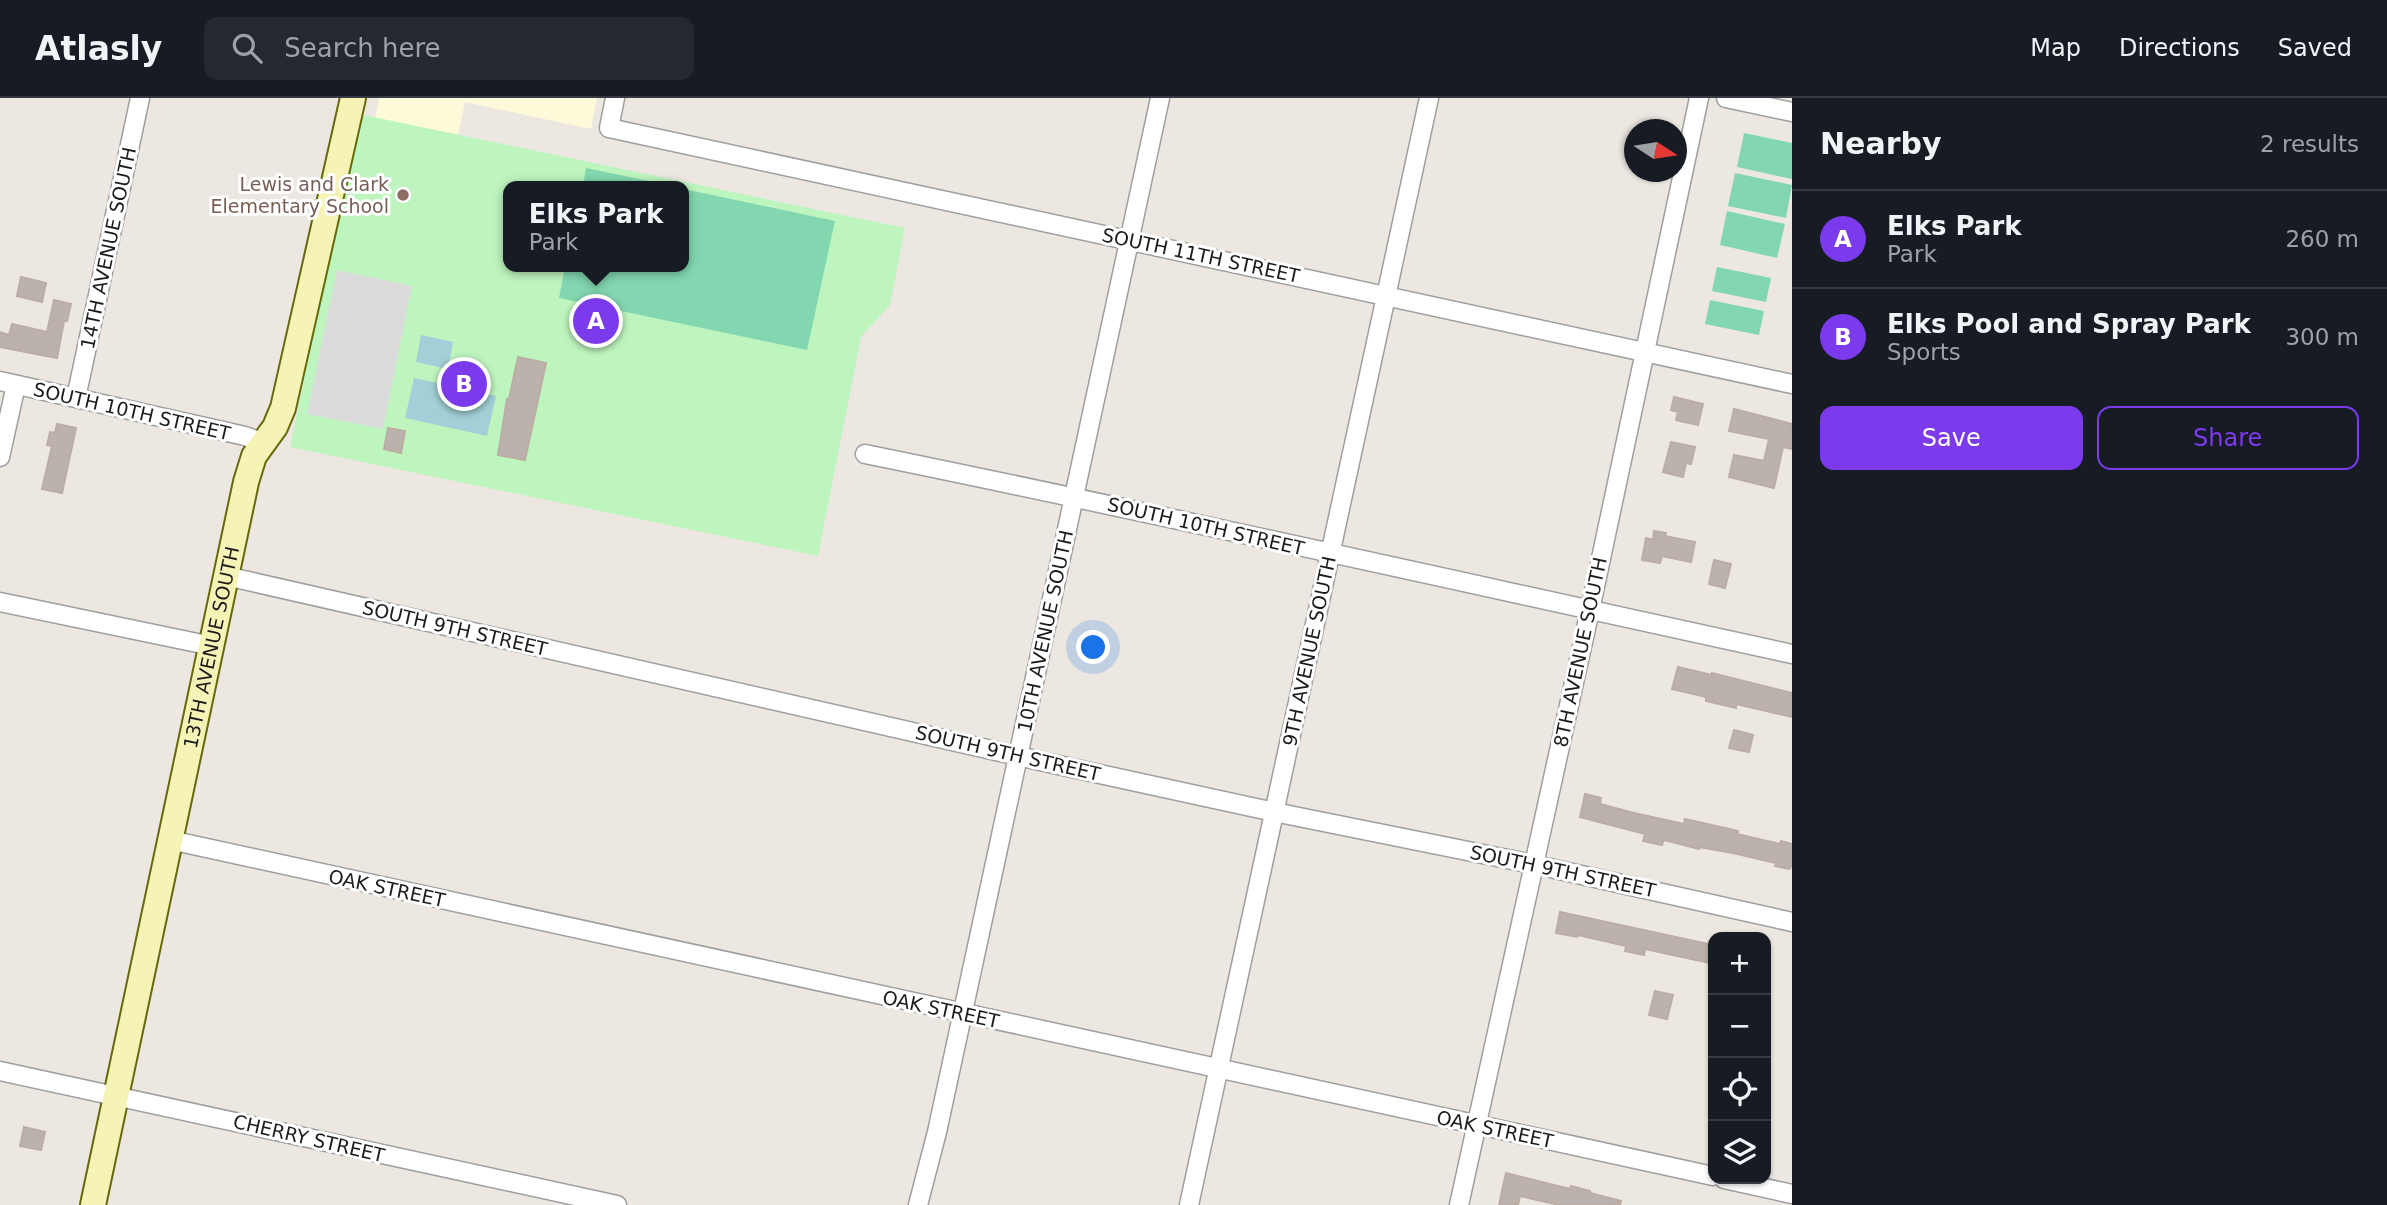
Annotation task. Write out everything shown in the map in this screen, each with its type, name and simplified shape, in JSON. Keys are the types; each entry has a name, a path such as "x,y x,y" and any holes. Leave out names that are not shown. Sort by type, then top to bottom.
{"street":[{"name":"14TH AVENUE SOUTH","path":"76,398 140,98"},
{"name":"13TH AVENUE SOUTH","path":"93,1205 251,464 275,427 283,408 353,98"},
{"name":"SOUTH 11TH STREET","path":"615,98 609,128 1792,384"},
{"name":"10TH AVENUE SOUTH","path":"918,1205 962,1014 1160,98"},
{"name":"9TH AVENUE SOUTH","path":"1189,1205 1429,98"},
{"name":"8TH AVENUE SOUTH","path":"1459,1205 1699,98"},
{"path":"1726,98 1792,112"},
{"name":"SOUTH 10TH STREET","path":"8,383 245,436 264,443"},
{"path":"0,457 8,383"},
{"name":"SOUTH 10TH STREET","path":"865,454 1075,496 1792,654"},
{"name":"SOUTH 9TH STREET","path":"226,576 1018,756 1274,812 1532,864 1792,922"},
{"path":"0,602 212,646"},
{"name":"OAK STREET","path":"170,840 1708,1175"},
{"name":"CHERRY STREET","path":"0,1071 617,1205"},
{"path":"1747,1184 1792,1194"}],"shaded area":[{"name":"Lewis and Clark Elementary School","path":"379,98 597,98 591,129 465,102 427,283 347,262"},
{"path":"337,270 412,286 383,429 307,414"}],"green space":[{"path":"359,114 680,181 503,181 503,272 689,272 689,183 905,228 890,305 861,337 818,556 290,447"},
{"path":"1744,133 1792,143 1792,179 1737,167"},
{"path":"586,168 649,181 584,181"},
{"path":"1735,173 1792,185 1786,218 1728,206"},
{"path":"689,190 835,221 807,350 559,298 564,272 689,272"},
{"path":"1727,211 1785,224 1777,258 1720,245"},
{"path":"1717,267 1771,278 1766,302 1712,291"},
{"path":"1710,300 1764,311 1759,335 1705,324"}],"water":[{"path":"421,335 453,342 448,369 416,362"},
{"path":"414,378 496,396 487,436 405,418"}],"building":[{"path":"21,277 46,283 42,302 17,296"},
{"path":"54,300 71,304 67,321 64,321 57,358 0,347 0,332 9,335 12,324 47,332"},
{"path":"518,357 546,363 525,460 498,455 507,399"},
{"path":"1674,397 1703,404 1698,425 1676,420 1678,412 1671,410"},
{"path":"1734,409 1792,424 1792,449 1783,447 1774,488 1729,477 1734,455 1764,461 1769,439 1729,431"},
{"path":"57,424 76,428 62,493 42,489 52,446 47,445 50,432 55,433"},
{"path":"388,428 405,431 401,453 384,449"},
{"path":"1671,442 1695,447 1691,464 1686,463 1683,477 1663,472"},
{"path":"1654,531 1695,542 1691,562 1662,556 1660,563 1642,560 1646,538 1653,540"},
{"path":"1714,560 1731,564 1725,588 1709,584"},
{"path":"1678,667 1792,693 1792,717 1736,704 1736,708 1706,701 1706,697 1672,689"},
{"path":"1734,730 1753,735 1749,752 1729,748"},
{"path":"1585,794 1601,798 1600,804 1634,813 1684,824 1685,819 1738,831 1737,834 1780,844 1781,841 1792,844 1792,866 1789,869 1775,866 1776,863 1733,853 1699,849 1664,840 1662,845 1643,841 1645,834 1580,817"},
{"path":"1560,912 1708,944 1708,963 1645,949 1644,955 1625,951 1626,946 1556,933"},
{"path":"1655,991 1673,995 1667,1019 1649,1015"},
{"path":"24,1127 45,1132 41,1150 20,1146"},
{"path":"1506,1173 1570,1189 1571,1186 1590,1191 1621,1201 1620,1205 1559,1205 1520,1196 1518,1205 1499,1205"}],"place":[{"name":"Lewis and Clark Elementary School","path":"403,195"},
{"name":"Elks Park","path":"596,321"},
{"name":"Elks Pool and Spray Park","path":"464,384"}]}
